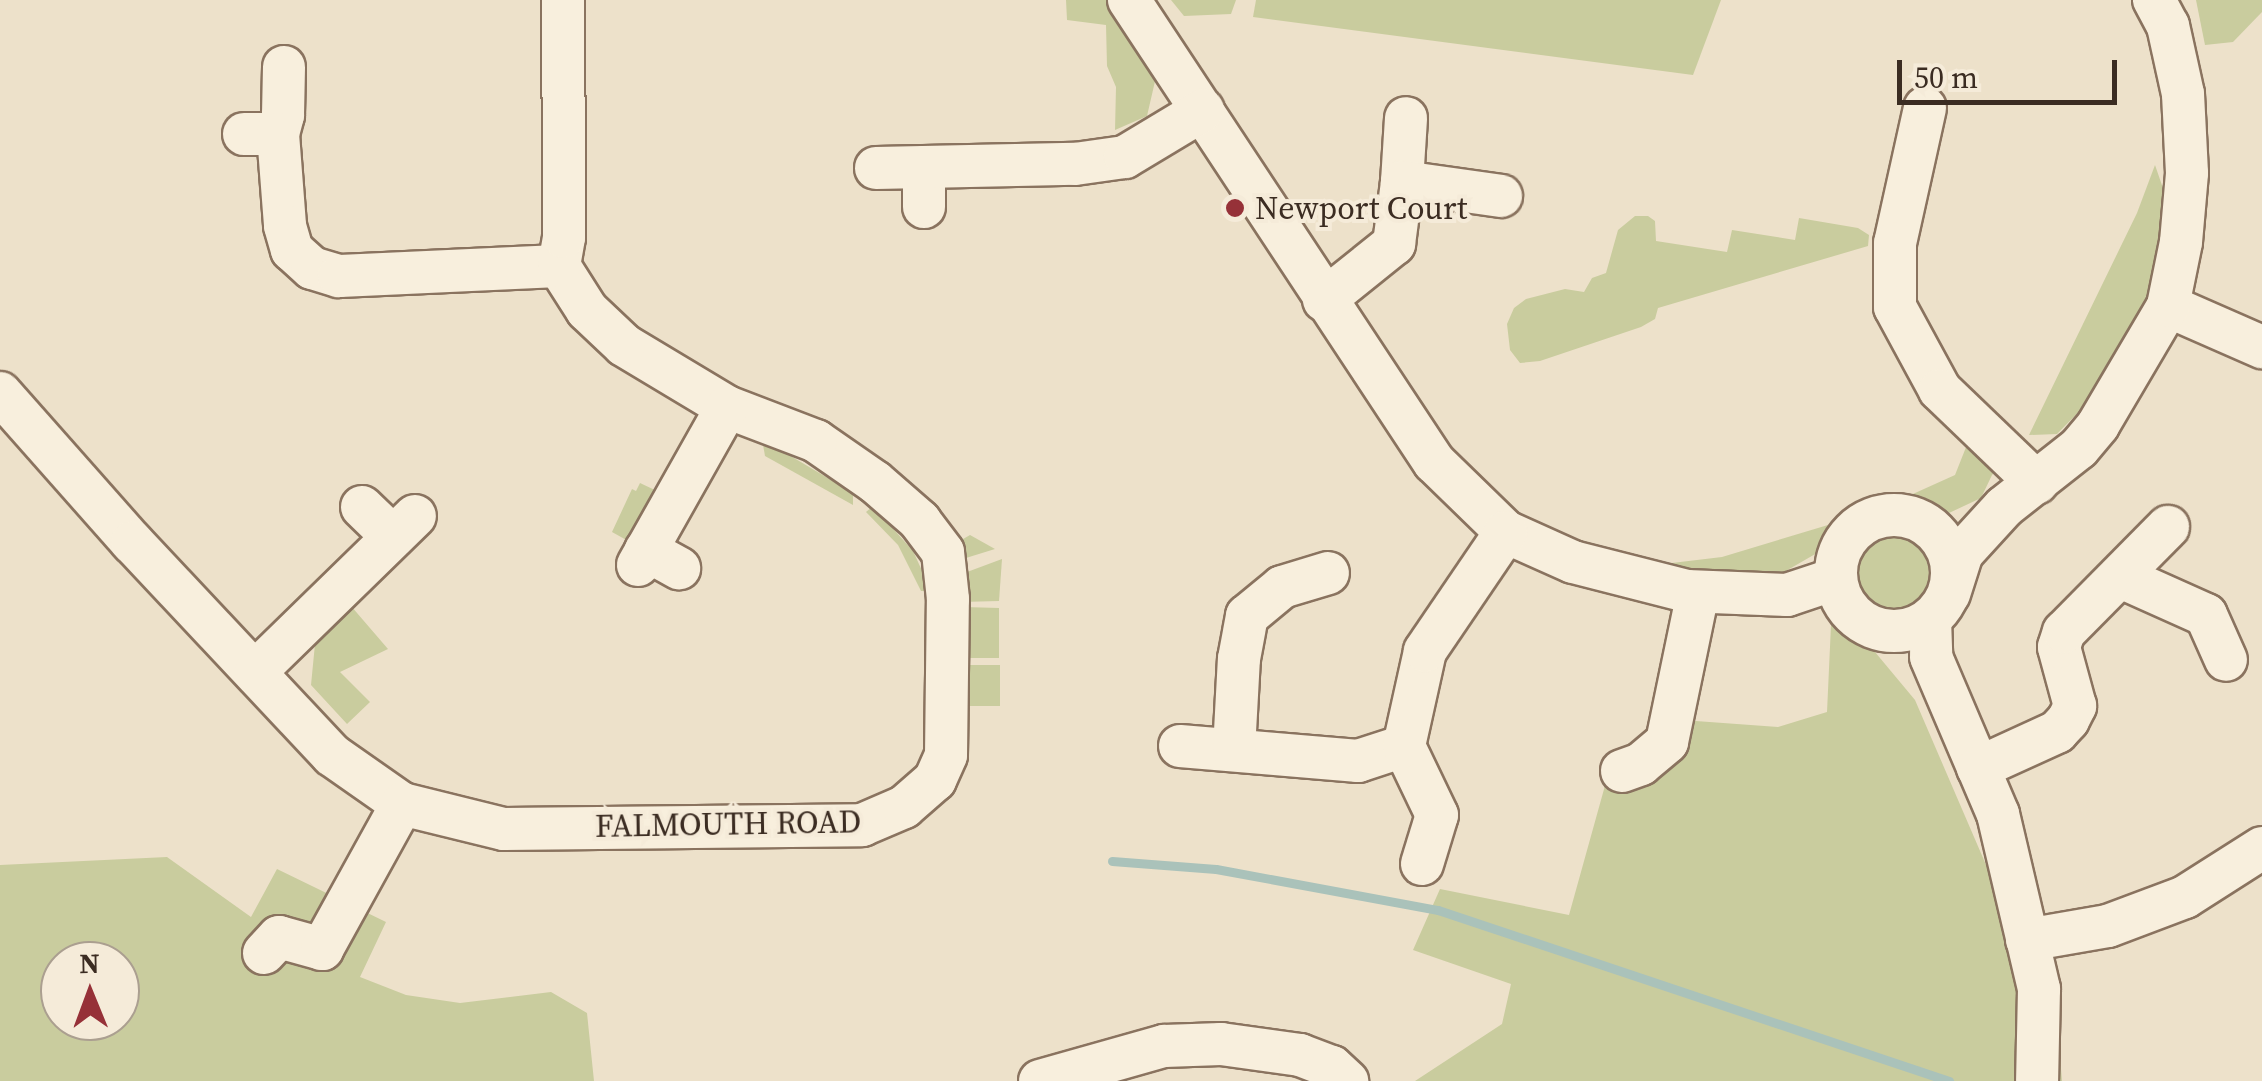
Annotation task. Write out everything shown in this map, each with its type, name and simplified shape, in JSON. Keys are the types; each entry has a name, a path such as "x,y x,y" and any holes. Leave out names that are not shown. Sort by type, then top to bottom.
{"street":[{"path":"284,67 284,115 261,134 292,250 312,268 339,276 559,266 564,238 563,0"},
{"path":"1129,0 1434,462 1506,532 1573,562 1698,592 1787,595 1835,579"},
{"path":"1928,626 1962,554 2021,495 2079,448 2098,425 2168,306 2181,242 2188,173 2183,94 2168,26 2154,0"},
{"path":"1925,108 1895,243 1894,307 1940,390 2021,495"},
{"path":"876,168 924,187 1125,157 1203,110"},
{"path":"1324,300 1394,244 1406,118"},
{"path":"1402,182 1501,196"},
{"name":"FALMOUTH ROAD","path":"0,393 132,542 332,755 402,804 504,829 862,825 904,807 935,780 946,755 948,599 942,552 920,521 875,482 816,442 727,408 624,345 586,310 559,266"},
{"path":"2168,306 2262,347"},
{"path":"654,561 727,408"},
{"path":"1931,526 2021,495"},
{"path":"256,671 404,527 362,508"},
{"path":"1928,626 1864,624 1842,602 1835,579 1841,548 1869,520 1900,515 1931,526 1946,545 1952,570 1928,626 1998,814 2039,989 2038,1081"},
{"path":"1978,768 2057,732 2068,720 2075,706 2059,647 2064,632 2168,527"},
{"path":"1422,864 1437,815 1404,746 1424,652 1506,532"},
{"path":"1234,750 1239,658 1247,616 1282,587 1328,573"},
{"path":"2121,577 2206,615 2226,660"},
{"path":"1622,770 1641,764 1667,742 1698,592"},
{"path":"1180,746 1358,761 1404,746"},
{"path":"264,953 279,937 322,949 402,804"},
{"path":"2028,940 2108,926 2186,897 2262,848"},
{"path":"1040,1081 1164,1046 1221,1044 1300,1056 1332,1067 1347,1081"}],"green space":[{"path":"1066,0 1107,0 1114,9 1156,77 1147,116 1115,130 1116,87 1107,66 1106,25 1067,20"},
{"path":"1171,0 1236,0 1231,14 1184,16"},
{"path":"1256,0 1721,0 1693,75 1253,17"},
{"path":"2196,0 2262,0 2262,12 2233,42 2205,45"},
{"path":"2155,165 2165,194 2158,277 2135,334 2100,390 2057,434 2029,435 2137,213"},
{"path":"1635,216 1648,216 1655,221 1656,241 1727,252 1732,230 1795,240 1799,218 1858,228 1869,235 1868,246 1658,308 1655,319 1641,327 1540,361 1520,363 1510,350 1507,324 1514,308 1526,299 1565,289 1584,292 1592,278 1606,273 1618,230"},
{"path":"1974,427 2006,460 1992,475 1981,498 1949,513 1884,507 1955,475"},
{"path":"762,439 853,493 853,505 765,456"},
{"path":"640,483 659,492 630,542 612,532 632,489 636,491"},
{"path":"873,506 913,551 929,586 925,591 921,591 898,545 866,512"},
{"path":"1858,516 1817,553 1777,576 1630,568 1722,557"},
{"path":"1889,534 1904,537 1917,546 1926,559 1926,589 1917,602 1904,611 1889,614 1874,611 1861,602 1852,589 1849,574 1852,559 1861,546 1874,537"},
{"path":"970,535 995,549 953,562 946,549"},
{"path":"1002,559 999,601 961,602 959,575"},
{"path":"351,606 388,649 340,672 370,702 347,724 311,685 315,644"},
{"path":"964,607 999,608 999,658 964,658"},
{"path":"1831,625 1875,652 1915,700 2058,1032 2062,1081 1415,1081 1502,1024 1511,984 1413,950 1440,889 1569,915 1606,782 1682,720 1778,727 1827,712"},
{"path":"964,665 1000,665 1000,706 964,706"},
{"path":"167,857 251,917 277,869 386,922 360,977 406,995 460,1003 551,992 587,1013 594,1081 0,1081 0,865"}],"waterway":[{"path":"1112,861 1216,869 1438,910 1949,1081"}],"place":[{"name":"Newport Court","path":"1235,208"}]}
